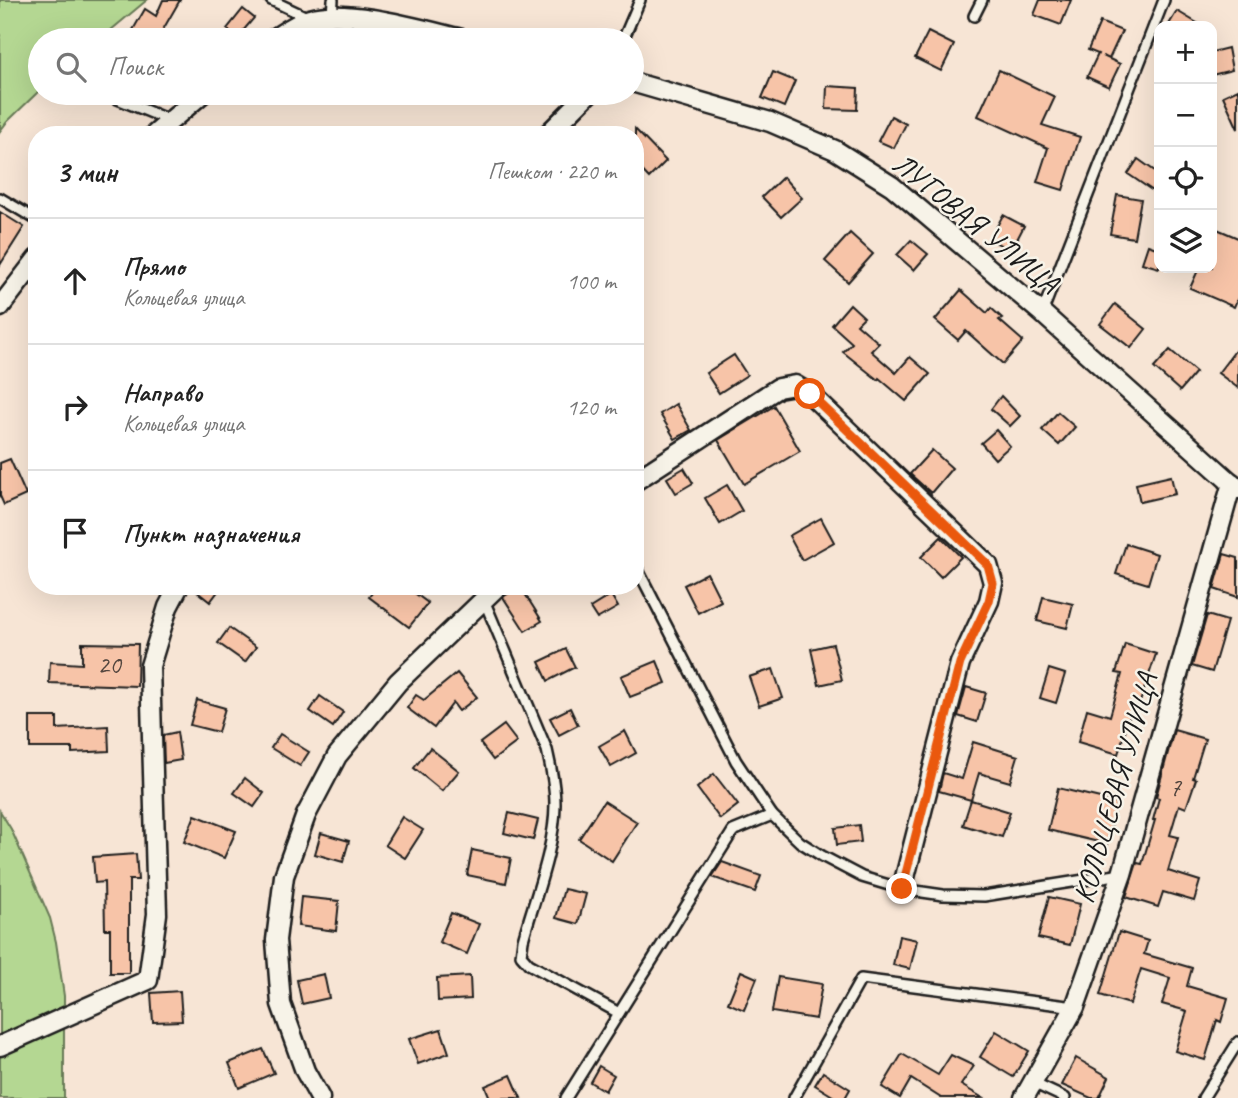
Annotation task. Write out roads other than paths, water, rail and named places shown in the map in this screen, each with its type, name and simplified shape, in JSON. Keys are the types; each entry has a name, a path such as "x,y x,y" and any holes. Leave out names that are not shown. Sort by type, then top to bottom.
{"street":[{"path":"294,28 333,8 413,28"},
{"name":"ЛУГОВАЯ УЛИЦА","path":"644,85 770,122 835,150 892,186 1042,313 1235,486"},
{"path":"163,126 188,105"},
{"path":"556,126 577,105"},
{"path":"0,307 28,271"},
{"path":"644,475 778,387 795,385 810,394 988,565 993,583 989,601 960,663 902,889"},
{"name":"КОЛЬЦЕВАЯ УЛИЦА","path":"1029,1091 1075,1007 1122,874 1235,486"},
{"path":"0,1046 148,981 157,914 150,666 174,595"},
{"path":"320,1098 305,1071 281,1004 275,940 284,876 306,815 337,755 398,682 488,595"}],"lane":[{"path":"271,0 310,19"},
{"path":"627,28 640,0"},
{"path":"974,16 982,0"},
{"path":"1042,313 1164,0"},
{"path":"132,105 169,120"},
{"path":"0,198 28,215"},
{"path":"644,582 736,761 772,815 800,842 822,856 862,877 902,889 943,895 984,896 1122,874"},
{"path":"484,598 547,750 553,776 555,804 552,837 521,955 529,964 619,1013"},
{"path":"566,1098 733,831 772,815"},
{"path":"794,1098 861,979 1075,1007"},
{"path":"1203,1098 1238,1042"},
{"path":"1029,1091 1065,1098"}]}
